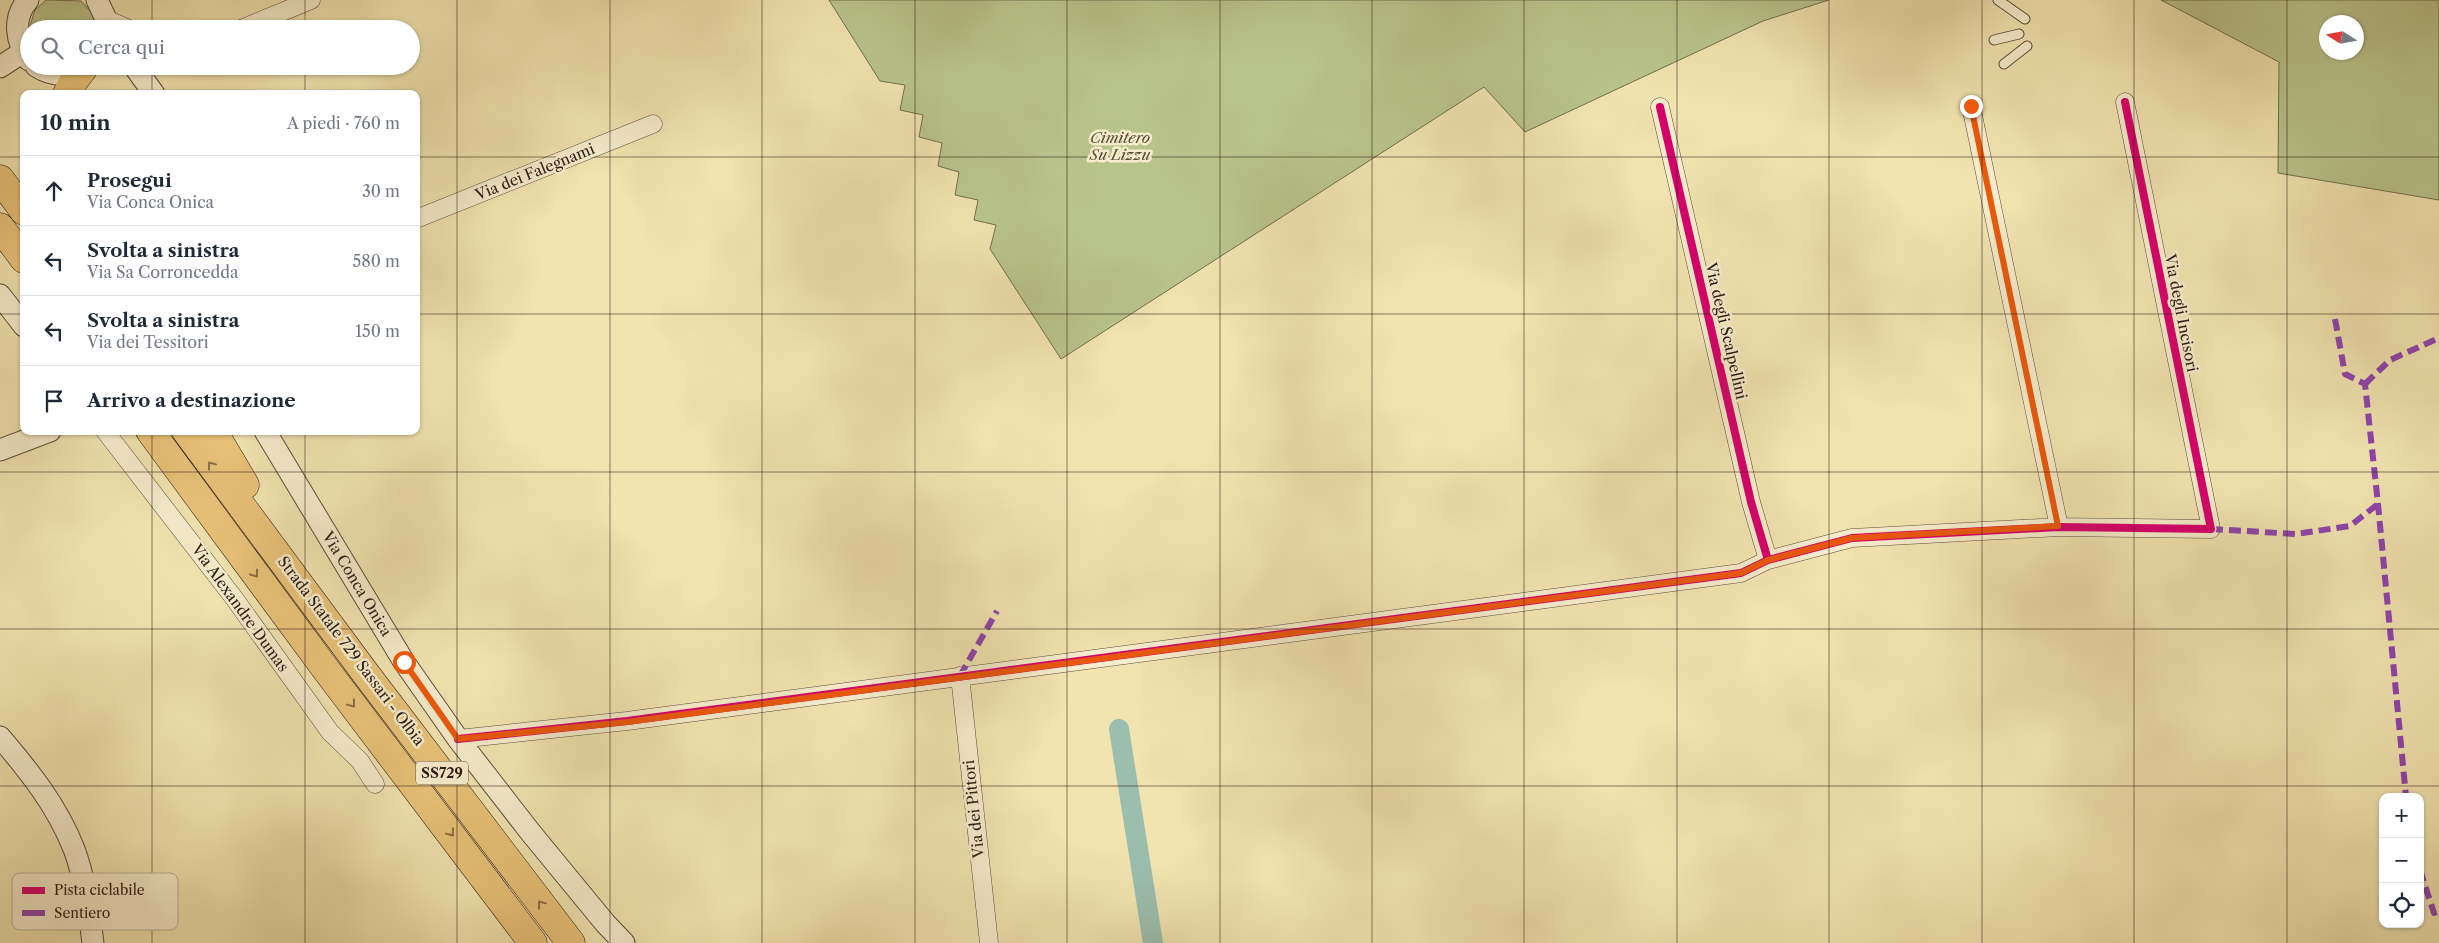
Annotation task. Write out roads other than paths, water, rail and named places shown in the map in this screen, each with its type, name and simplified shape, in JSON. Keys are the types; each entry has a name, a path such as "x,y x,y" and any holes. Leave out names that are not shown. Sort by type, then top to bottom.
{"highway":[{"path":"69,90 79,75"},
{"path":"0,178 20,206"},
{"path":"0,227 20,254"},
{"name":"Strada Statale 729 Sassari - Olbia","path":"153,435 327,671 533,943"},
{"name":"Strada Statale 729 Sassari - Olbia","path":"189,435 571,943"},
{"path":"215,435 314,602"},
{"path":"480,871 516,943"}],"street":[{"path":"97,0 105,20"},
{"path":"263,20 312,0"},
{"path":"20,39 17,32 24,1"},
{"path":"0,67 20,61"},
{"path":"140,75 151,90"},
{"name":"Via degli Incisori","path":"2058,526 2211,529 2125,102"},
{"path":"458,739 627,722 1741,573 1768,560 1852,538 2058,526 1971,106"},
{"name":"Via degli Scalpellini","path":"1660,107 1751,502 1768,560"},
{"name":"Via dei Falegnami","path":"420,217 653,124"},
{"path":"0,295 20,321"},
{"path":"0,450 39,435"},
{"name":"Via Alexandre Dumas","path":"108,435 234,598 330,732 360,761 375,784"},
{"name":"Via Conca Onica","path":"267,435 404,662 458,739 598,916 624,943"},
{"name":"Via dei Pittori","path":"960,676 989,943"},
{"path":"0,737 35,778 56,812 74,850 80,873"},
{"path":"92,930 94,943"}],"lane":[{"path":"1998,0 2025,19"},
{"path":"1994,40 2019,34"},
{"path":"2004,64 2027,46"}],"waterway":[{"path":"1119,729 1153,943"}],"park label":[{"name":"Cimitero Su Lizzu","path":"1120,146"}]}
